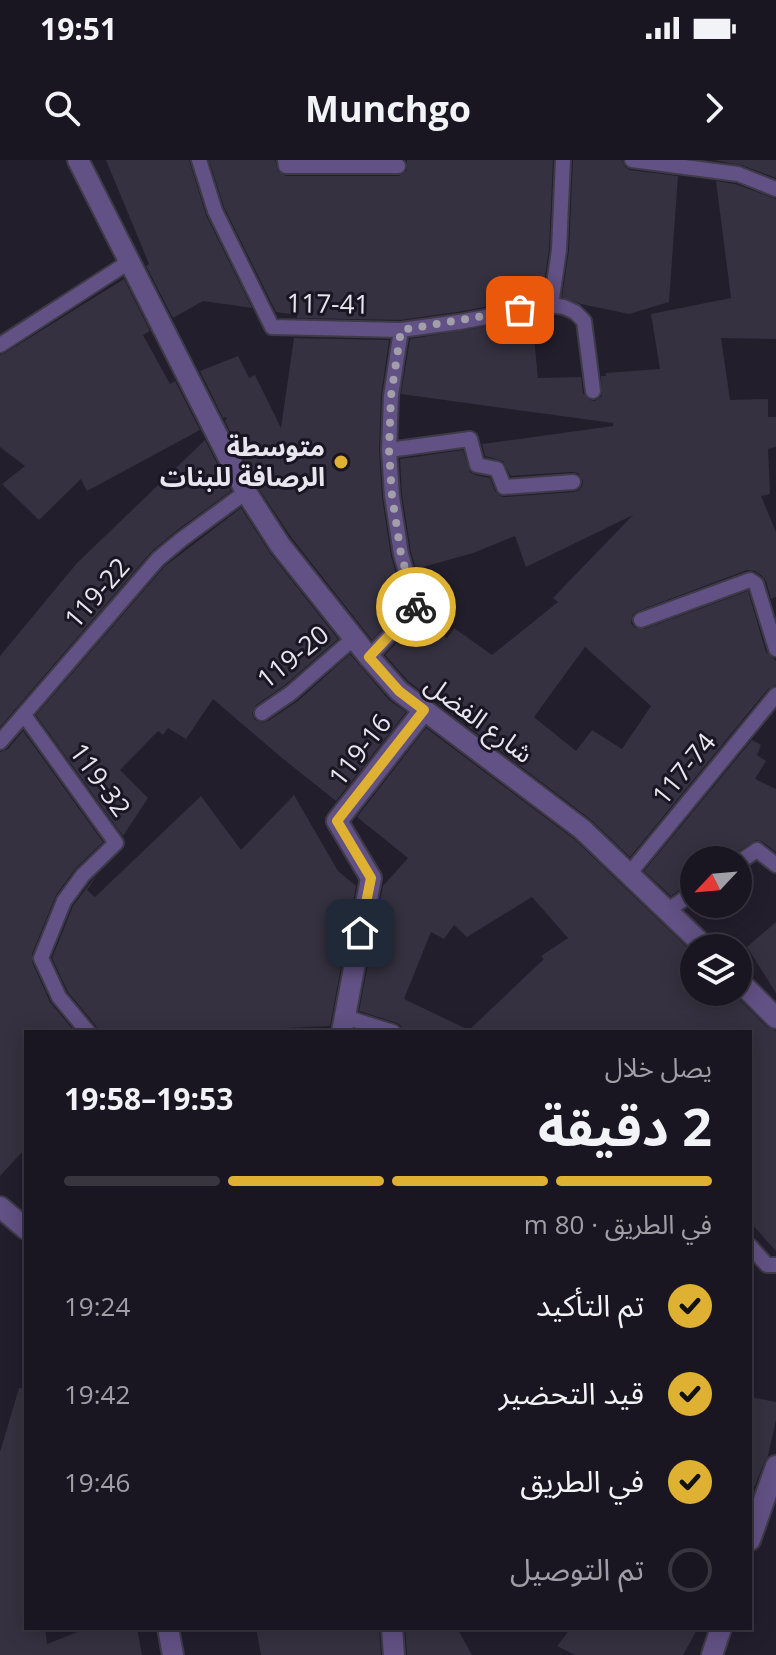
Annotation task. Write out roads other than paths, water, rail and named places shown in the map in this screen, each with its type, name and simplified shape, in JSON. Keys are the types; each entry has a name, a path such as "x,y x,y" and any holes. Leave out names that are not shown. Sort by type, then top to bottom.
{"street":[{"name":"شارع الفضل","path":"78,160 246,492 280,545 399,691 582,829 692,934"},
{"name":"119-16","path":"343,1024 371,878 337,821 424,710"},
{"path":"752,994 776,1018"},
{"path":"0,1207 24,1227"},
{"path":"752,1534 776,1466"},
{"path":"168,1630 173,1655"},
{"path":"392,1630 394,1655"},
{"path":"712,1655 720,1630"}],"lane":[{"name":"117-41","path":"199,160 215,211 272,327 401,330 551,305"},
{"path":"285,160 286,166 398,166"},
{"path":"563,160 559,250 551,305 575,312 584,321 593,391"},
{"path":"632,160 739,167 776,189"},
{"path":"0,345 129,262"},
{"path":"369,657 416,607 401,554 389,450 391,396 401,330"},
{"path":"389,450 470,439 477,465 497,469 504,487 573,482"},
{"name":"119-22","path":"0,742 158,559 246,492"},
{"path":"641,620 750,580 756,584 776,649"},
{"name":"119-20","path":"262,713 291,693 354,638"},
{"name":"117-74","path":"629,874 776,695"},
{"name":"119-32","path":"24,715 116,843 83,875 64,901 41,958 59,997 86,1030"},
{"path":"752,853 757,850 776,865"},
{"path":"668,910 680,902"},
{"path":"343,1024 380,1030"},
{"path":"752,1248 767,1265 776,1265"}],"place":[{"name":"متوسطة الرصافة للبنات","path":"341,462"}]}
